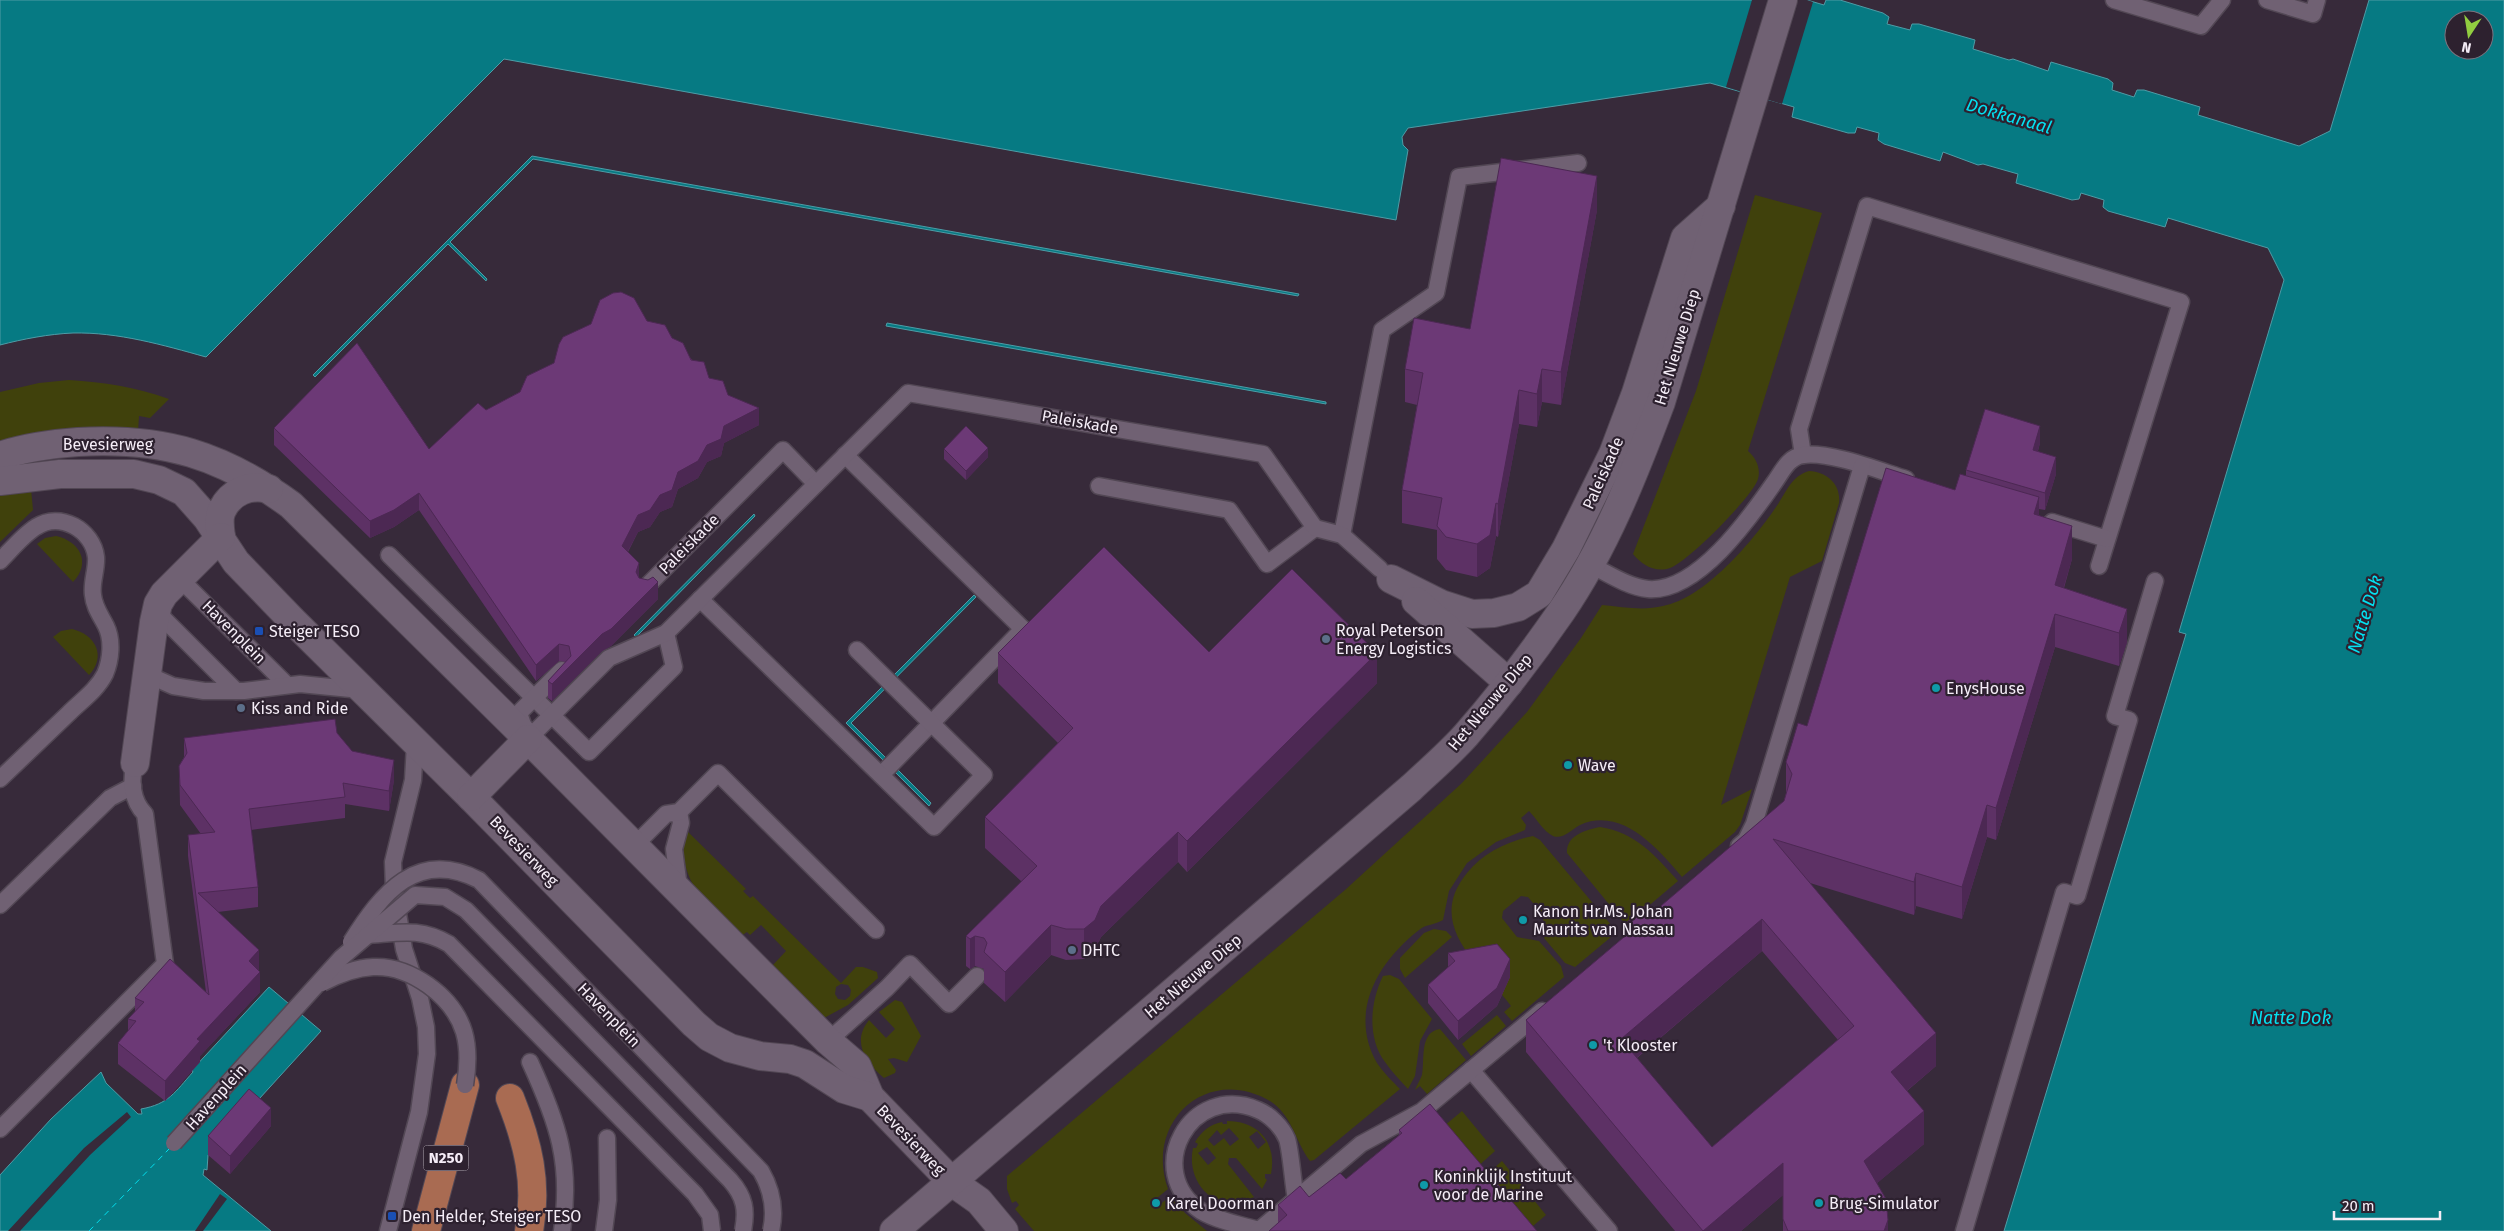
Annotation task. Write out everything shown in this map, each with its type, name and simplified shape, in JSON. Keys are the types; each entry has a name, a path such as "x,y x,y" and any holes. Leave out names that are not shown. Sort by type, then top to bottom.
{"main road":[{"name":"Havenplein","path":"426,1231 465,1085"},
{"path":"510,1098 523,1130 531,1160 533,1195 529,1231"}],"street":[{"name":"Het Nieuwe Diep","path":"894,1231 1411,788 1465,737 1509,683 1562,611 1589,564 1631,480 1661,402 1783,0"},
{"name":"Paleiskade","path":"1386,574 1441,604 1472,614 1494,613 1518,607 1539,594 1570,541 1612,454 1636,394 1685,238 1721,206"},
{"name":"Bevesierweg","path":"0,456 42,445 67,443 108,441 164,445 215,460 269,489 306,518 528,739 682,896 828,1041 857,1066 870,1098 952,1182 979,1201 1004,1231"},
{"name":"Bevesierweg","path":"0,481 76,474 120,474 148,477 171,485 190,497 236,562 415,744 471,797 709,1037 747,1054 790,1059 805,1064 844,1090 870,1098"},
{"path":"134,774 156,611 164,594 220,538 222,510 230,499 242,490 256,486 269,489"},
{"name":"Paleiskade","path":"1386,574 1509,683"},
{"path":"471,797 528,739"}],"lane":[{"path":"2114,0 2200,26 2222,0"},
{"path":"2267,0 2313,14 2317,0"},
{"path":"1342,535 1382,330 1436,293 1459,177 1578,163"},
{"path":"1803,455 1799,429 1867,206 2181,302 2099,566"},
{"name":"Paleiskade","path":"528,739 609,658 666,633 908,393 1264,454 1315,528 1342,535 1386,574"},
{"name":"Paleiskade","path":"646,587 783,450 816,484"},
{"path":"845,455 1024,629 881,775"},
{"path":"1589,564 1647,589 1664,589 1674,586 1696,572 1711,558 1751,515 1783,469 1792,459 1803,455 1828,457 1924,485"},
{"path":"1726,857 1746,840 1754,824 1862,466"},
{"path":"1099,486 1229,510 1267,564 1315,528"},
{"path":"2038,518 2107,539"},
{"path":"0,561 36,527 46,523 57,522 80,528 87,535 93,546 96,558 93,596 100,615 107,626 111,644 109,662 104,675 96,687 0,779"},
{"path":"389,555 589,752 674,667 666,633"},
{"name":"Havenplein","path":"180,578 287,686"},
{"path":"1964,1231 2064,892 2077,896 2129,720 2115,716 2155,581"},
{"path":"700,599 934,826 984,775 857,650"},
{"path":"156,611 236,691"},
{"path":"528,739 519,713 562,670"},
{"name":"Havenplein","path":"146,674 183,688 204,691 236,691 323,685 363,690"},
{"path":"388,1231 418,1112 426,1054 426,1027 418,990 404,949 394,890 393,862 413,780 415,744"},
{"path":"627,840 643,837 666,814 679,812 718,773 876,930"},
{"path":"0,905 134,774"},
{"path":"0,1129 165,964 145,814 140,808 134,774"},
{"path":"679,812 681,823 674,849 674,866 682,896"},
{"name":"Havenplein","path":"174,1143 341,958 375,906 402,881 419,871 440,868 461,871 479,880 761,1170 772,1196 774,1210 771,1231"},
{"name":"Havenplein","path":"341,958 415,895 445,897 466,910 739,1190 745,1202 746,1213 743,1231"},
{"path":"367,935 416,931 435,936 449,944 695,1194 710,1215 712,1231"},
{"path":"828,1041 887,988 910,964 949,1004 977,976"},
{"name":"Havenplein","path":"318,985 349,972 373,967 398,970 421,980 442,997 463,1030 468,1064 465,1085"},
{"path":"1296,1199 1287,1140 1278,1124 1264,1112 1247,1105 1229,1103 1211,1108 1195,1116 1183,1130 1176,1147 1174,1165 1178,1183 1188,1199 1202,1211 1221,1219 1259,1230 1296,1199 1361,1144 1421,1112 1554,1001"},
{"path":"530,1062 553,1113 563,1154 566,1181 562,1231"},
{"path":"1471,1070 1609,1231"},
{"path":"604,1231 608,1200 607,1138"}],"shaded area":[{"path":"1755,195 1822,213 1748,451 1757,463 1758,479 1754,487 1733,513 1691,554 1670,568 1654,569 1640,562 1633,554 1696,391"},
{"path":"69,380 119,386 169,399 150,418 139,416 138,432 0,442 0,392 39,383"},
{"path":"1809,471 1822,474 1831,480 1838,490 1839,503 1822,561 1790,577 1721,805 1752,789 1740,825 1735,832 1682,877 1650,843 1638,833 1624,826 1610,821 1595,821 1580,825 1557,837 1546,831 1529,811 1521,818 1526,825 1525,830 1496,842 1467,863 1449,891 1443,920 1422,928 1404,943 1391,957 1372,989 1367,1007 1366,1025 1369,1044 1377,1063 1400,1089 1314,1160 1310,1161 1283,1113 1270,1101 1247,1091 1224,1090 1204,1095 1186,1106 1173,1122 1165,1142 1163,1164 1168,1189 1151,1203 1155,1208 1171,1196 1185,1213 1207,1231 1034,1231 1015,1209 1019,1205 1016,1201 1012,1203 1007,1189 1007,1176 1345,890 1462,783 1527,712 1581,638 1602,605 1633,608 1663,606 1679,601 1695,592 1727,566 1755,536 1793,481"},
{"path":"31,489 33,510 0,542 0,495"},
{"path":"56,536 71,542 80,553 82,567 73,582 37,544 45,538"},
{"path":"72,629 87,636 96,647 98,653 97,660 89,675 53,637 61,631"},
{"path":"1600,827 1624,834 1644,846 1678,881 1626,925 1567,853 1570,842 1578,834"},
{"path":"685,829 746,889 743,891 750,898 753,896 841,983 856,967 863,967 877,972 878,978 848,1005 824,1018 772,966 786,951 761,925 750,935 747,932 741,936 706,902 690,878 685,864 683,848","holes":["841,984 848,985 851,990 850,996 845,1000 838,999 835,994 836,987"]},
{"path":"1533,836 1540,840 1617,932 1575,967 1565,963 1544,938 1543,915 1528,897 1521,896 1503,911 1502,918 1517,937 1539,941 1561,966 1564,977 1512,1021 1504,1012 1511,1006 1462,944 1454,927 1452,910 1455,892 1473,866 1488,854 1505,845"},
{"path":"1434,929 1446,931 1452,937 1405,978 1400,969 1400,958 1424,933"},
{"path":"1390,975 1399,979 1432,1019 1420,1041 1415,1076 1408,1089 1385,1062 1375,1042 1373,1031 1372,1020 1375,997 1383,976"},
{"path":"895,1000 902,1002 921,1036 907,1062 894,1058 888,1059 896,1070 895,1073 884,1078 872,1066 863,1052 861,1036 869,1020 886,1038 895,1029 879,1012"},
{"path":"1497,1015 1506,1026 1471,1056 1462,1044"},
{"path":"1440,1029 1466,1060 1427,1094 1420,1086 1415,1090 1422,1075 1426,1041 1433,1031"},
{"path":"1462,1111 1495,1151 1465,1178 1431,1137"},
{"path":"1227,1121 1238,1122 1257,1130 1268,1144 1271,1153 1271,1174 1265,1174 1267,1180 1262,1189 1236,1158 1229,1158 1228,1164 1254,1197 1241,1202 1229,1203 1217,1200 1207,1194 1194,1174 1193,1148 1196,1148 1198,1144 1195,1142 1203,1132 1217,1123 1227,1124","holes":["1229,1128 1239,1139 1230,1146 1224,1138 1214,1146 1208,1140 1217,1130 1221,1135","1257,1131 1266,1142 1258,1149 1249,1137","1207,1147 1216,1158 1208,1165 1198,1153"]},
{"path":"1502,1161 1546,1215 1527,1231 1472,1187"}],"water":[{"path":"0,0 1807,0 1824,5 1826,0 1840,0 1883,13 1889,17 1887,24 1910,30 1912,24 1919,24 1975,40 1973,49 2009,60 2013,59 2048,71 2051,62 2108,79 2113,83 2112,90 2134,97 2137,90 2144,90 2200,107 2198,115 2299,146 2330,131 2369,0 2504,0 2504,1231 2004,1231 2186,634 2179,632 2284,280 2268,248 2168,218 2165,227 2108,211 2103,207 2104,200 2081,193 2079,199 2072,200 2016,183 2018,174 1983,164 1978,165 1943,152 1940,161 1884,144 1878,140 1879,133 1857,127 1855,133 1848,133 1792,117 1794,107 1710,83 1408,128 1402,137 1403,145 1408,150 1396,220 504,59 206,357 140,340 90,333 73,333 27,339 0,345"},
{"path":"532,156 1299,294 1298,296 533,159 450,242 487,279 486,281 448,244 315,377 313,375"},
{"path":"887,323 1326,402 1326,404 886,326"},
{"path":"754,514 755,516 636,637 634,635"},
{"path":"974,595 976,597 851,723 931,803 929,806 846,723"},
{"path":"269,987 321,1031 208,1155 207,1170 204,1169 203,1175 271,1231 0,1231 0,1175 51,1119 101,1072 106,1083 138,1114 142,1114 141,1109 158,1104 176,1091 193,1072 192,1070"}],"pier":[{"path":"1752,0 1807,0 1813,2 1782,104 1726,87"},
{"path":"127,1112 131,1117 90,1155 20,1231 8,1231 84,1148"},
{"path":"220,1194 227,1199 203,1231 195,1231"}],"building":[{"path":"1501,158 1597,176 1561,372 1542,369 1537,394 1519,390 1498,504 1496,503 1490,535 1477,544 1446,537 1437,526 1442,498 1402,490 1423,373 1405,369 1414,318 1470,329"},
{"path":"621,292 634,298 647,321 665,325 672,338 683,343 691,360 704,362 709,378 723,381 728,395 759,408 724,426 721,439 707,445 698,461 678,472 672,490 660,495 650,510 638,515 622,546 639,563 636,572 639,578 648,580 653,577 658,582 552,684 548,681 571,656 569,646 559,644 536,665 419,493 394,510 370,521 274,428 357,343 429,449 478,403 486,410 520,392 527,376 554,363 563,337 591,324 600,300 613,293"},
{"path":"1985,409 2040,426 2033,450 2056,457 2045,493 1966,470"},
{"path":"966,426 988,448 966,471 944,449"},
{"path":"1886,468 1955,490 1960,474 2039,497 2034,514 2072,526 2055,585 2127,609 2119,633 2055,614 1996,808 1987,805 1962,887 1916,873 1914,882 1773,839 1936,1033 1891,1072 1924,1111 1864,1161 1886,1199 1888,1220 1884,1231 1788,1231 1783,1219 1783,1163 1703,1231 1526,1020 1630,932 1624,925 1648,903 1655,911 1784,801 1792,774 1786,762 1798,723 1807,726","holes":["1762,919 1854,1026 1712,1147 1621,1039"]},
{"path":"1104,547 1209,652 1292,569 1377,653 1187,841 1178,832 1101,906 1095,920 1084,929 1066,929 1051,925 1005,972 984,952 987,943 984,938 975,936 970,939 966,936 1037,866 985,817 1073,728 998,653"},
{"path":"335,719 337,733 352,751 394,760 389,791 343,783 345,797 249,809 258,887 198,893 259,950 249,961 260,972 197,1039 200,1041 165,1081 118,1043 136,1021 128,1019 144,1002 135,998 170,959 209,995 188,835 215,832 180,785 179,766 187,753 184,738"},
{"path":"1497,944 1510,959 1497,988 1458,1021 1428,985 1455,961 1448,953"},
{"path":"249,1089 271,1108 230,1156 208,1136"},
{"path":"1430,1104 1537,1231 1269,1231 1287,1215 1278,1205 1300,1186 1309,1197 1340,1173 1346,1179 1402,1133 1399,1130"}],"ferry route":[{"path":"89,1231 169,1149"}],"place":[{"name":"Steiger TESO","path":"259,631"},
{"name":"Royal Peterson Energy Logistics","path":"1326,639"},
{"name":"EnysHouse","path":"1936,688"},
{"name":"Kiss and Ride","path":"241,708"},
{"name":"Wave","path":"1568,765"},
{"name":"Kanon Hr.Ms. Johan Maurits van Nassau","path":"1523,920"},
{"name":"DHTC","path":"1072,950"},
{"name":"'t Klooster","path":"1593,1045"},
{"name":"Koninklijk Instituut voor de Marine","path":"1424,1185"},
{"name":"Karel Doorman","path":"1156,1203"},
{"name":"Brug-Simulator","path":"1819,1203"},
{"name":"Den Helder, Steiger TESO","path":"392,1216"}],"water label":[{"name":"Dokkanaal","path":"2009,116"},
{"name":"Natte Dok","path":"2365,614"},
{"name":"Natte Dok","path":"2291,1018"}]}
